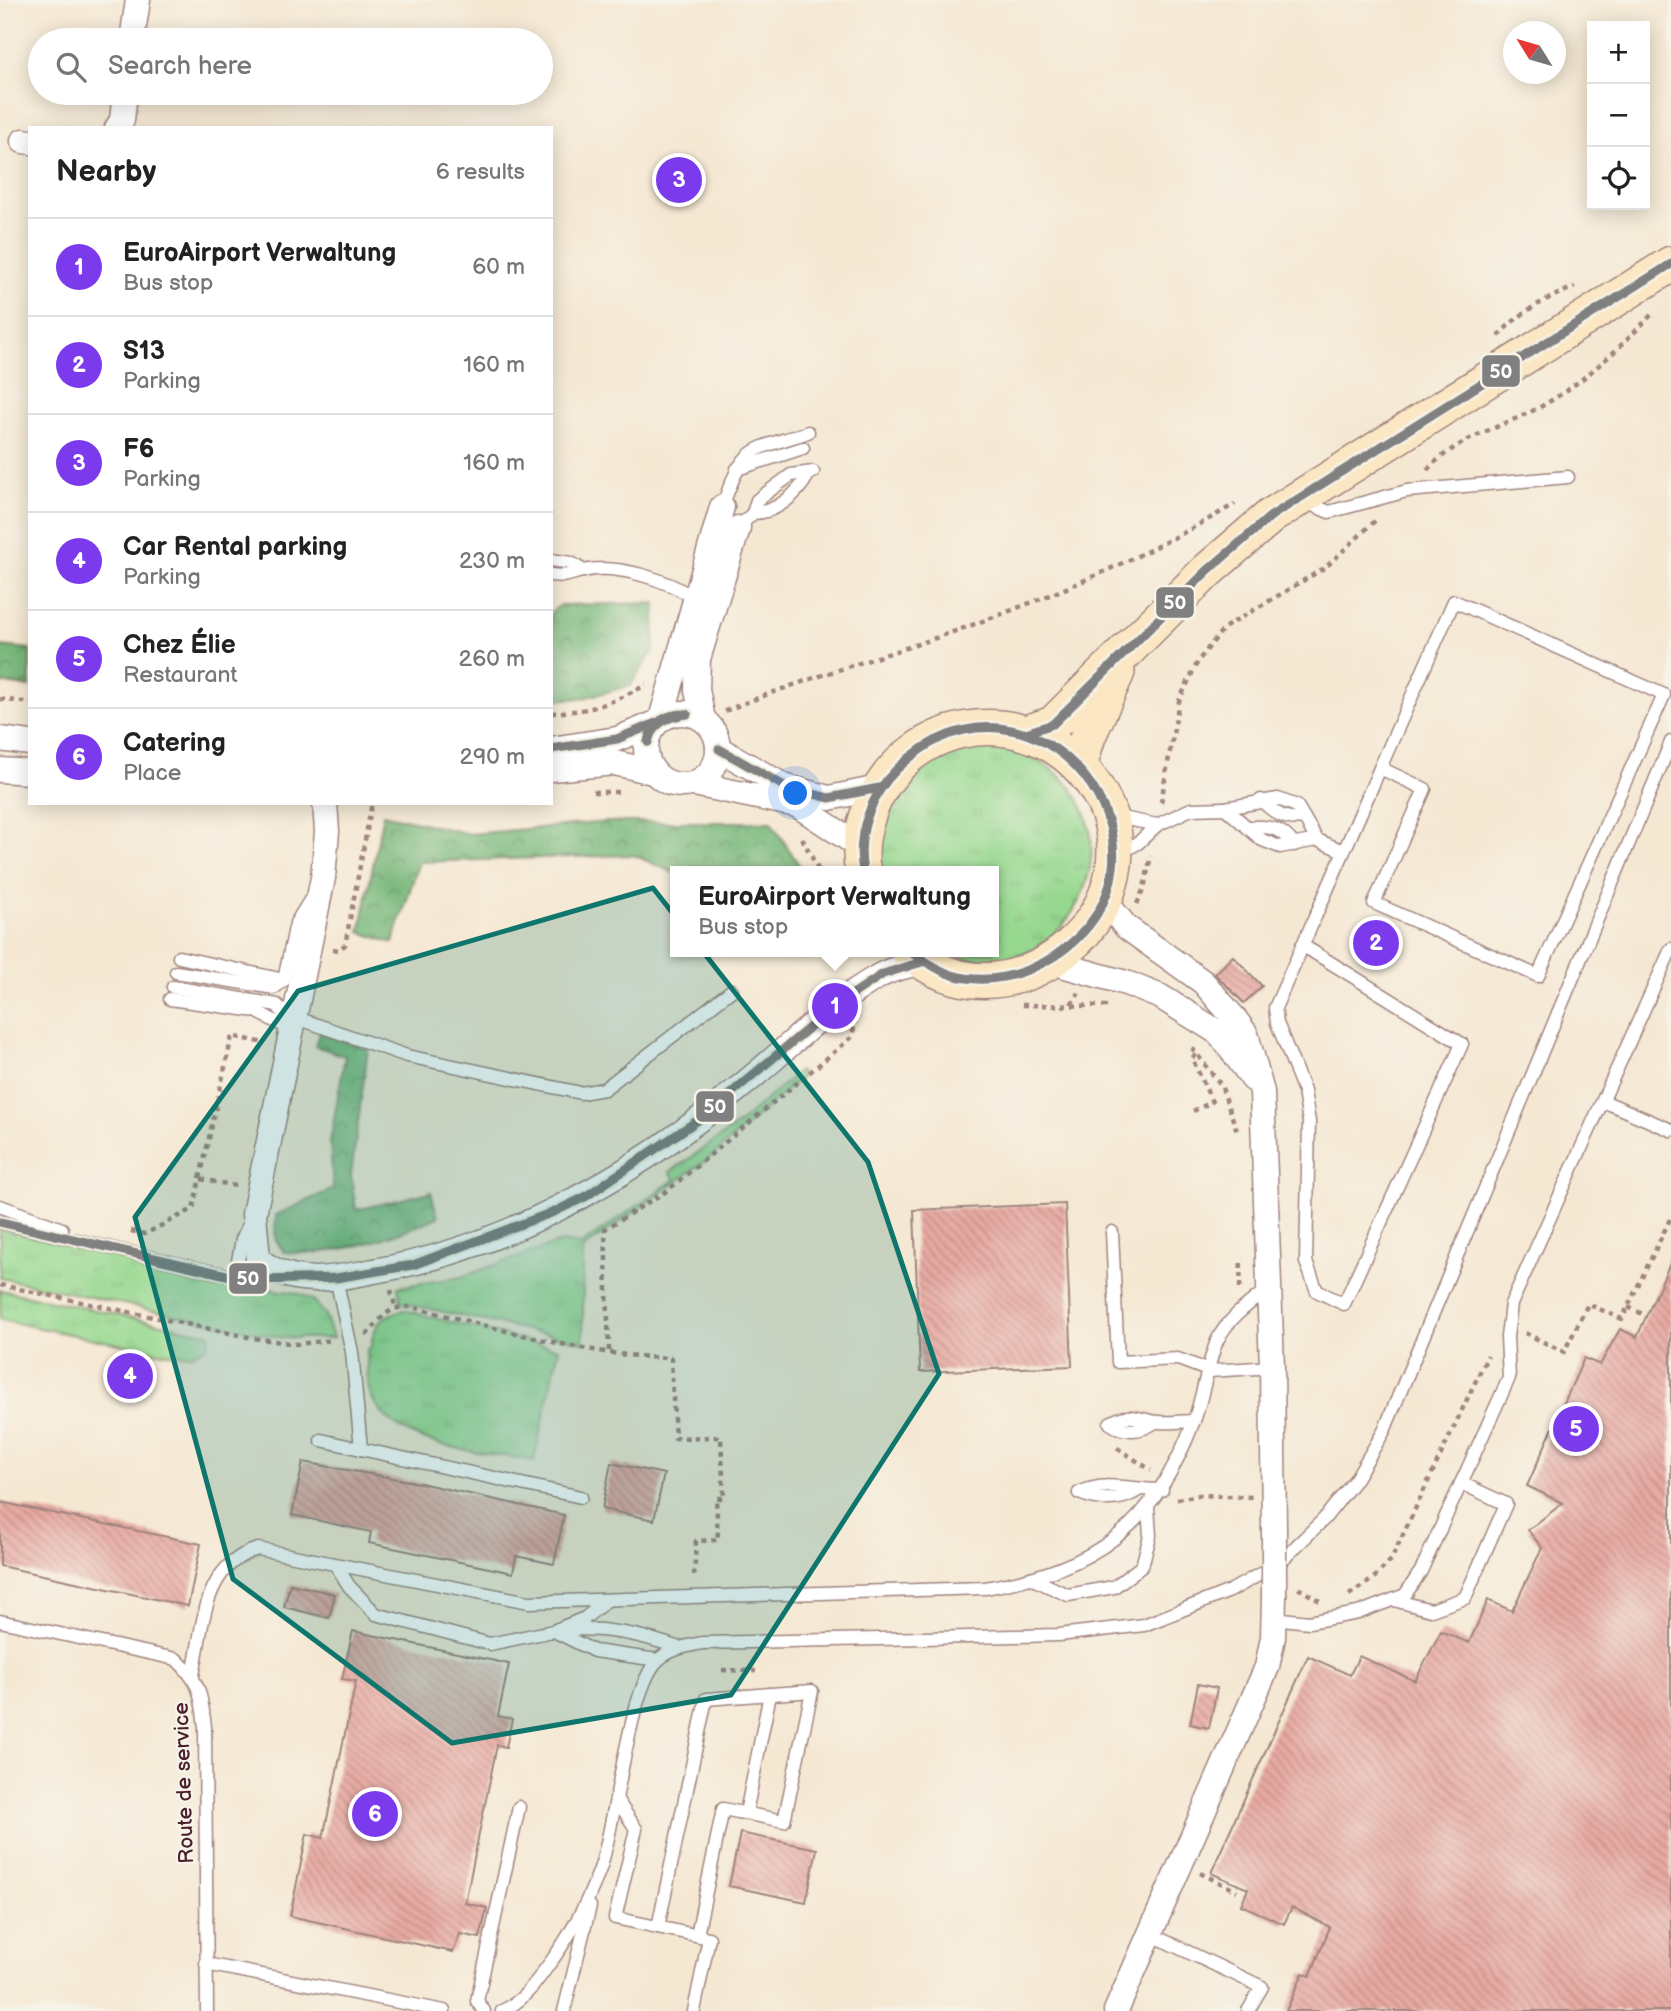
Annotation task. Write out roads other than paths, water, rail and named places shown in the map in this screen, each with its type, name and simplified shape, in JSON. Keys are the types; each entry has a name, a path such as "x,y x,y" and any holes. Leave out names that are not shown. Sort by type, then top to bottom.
{"main road":[{"path":"1026,733 1053,724 1207,570 1296,498 1671,264"},
{"path":"1079,766 1088,736 1126,653"},
{"path":"862,859 864,825 879,788 900,761 928,742 959,730 993,727 1026,733 1055,746 1079,766 1097,789 1108,816 1115,914 1051,962 1020,976 986,980 953,975 916,957"}],"street":[{"path":"134,28 138,0"},
{"path":"118,126 122,120 124,105"},
{"path":"653,772 646,750 647,739 659,721 722,507"},
{"path":"694,784 712,771 719,749 712,727 714,715 697,690 698,659 746,520"},
{"path":"553,749 607,741 682,713 714,715"},
{"path":"0,739 28,743"},
{"path":"719,749 784,786 830,798 879,788"},
{"path":"553,769 615,763 653,772 672,785 694,784 797,805 862,859"},
{"path":"0,769 28,772"},
{"path":"325,805 327,831 323,878 254,1214 258,1259 270,1270 292,1279 335,1278 413,1265 522,1226 585,1197 705,1116 843,1001 883,974 916,957"},
{"path":"1115,914 1203,982 1235,1019 1246,1034 1262,1092 1272,1367 1274,1527 1280,1599 1267,1667 1150,1934 1122,2010"},
{"path":"1051,962 1161,997 1219,1033 1262,1092"}],"lane":[{"path":"722,507 736,470 747,454 808,432"},
{"path":"736,470 803,448"},
{"path":"746,520 757,500 791,475 810,473"},
{"path":"1296,498 1329,513 1407,491 1568,477"},
{"path":"553,560 571,563 584,570 633,572 683,590 695,599"},
{"path":"553,575 569,578 584,570"},
{"path":"1303,945 1462,1044 1344,1304 1317,1291 1306,1262 1309,1122 1304,1091 1277,1023 1275,1008 1343,851 1454,601 1664,695 1538,976 1374,903 1425,789 1380,768"},
{"path":"564,2011 617,1800 636,1704 644,1679 658,1660 679,1648 702,1643 1059,1634 1144,1625 1230,1591 1278,1564 1324,1520 1356,1480 1384,1431 1671,743"},
{"path":"1113,857 1138,843 1157,825 1192,809 1225,808 1261,800 1279,799 1297,806 1317,840"},
{"path":"1225,808 1262,839 1280,847 1317,840 1343,851"},
{"path":"1108,816 1157,825"},
{"path":"176,972 274,988 285,980 296,923 323,878"},
{"path":"1280,1599 1320,1622 1358,1614 1405,1595 1421,1571 1509,1378 1507,1337 1511,1304 1671,949"},
{"path":"179,957 285,980"},
{"path":"172,993 276,1005 292,1024 407,1056 581,1093 604,1089 732,990"},
{"path":"1603,1101 1671,1130"},
{"path":"0,1206 122,1250"},
{"path":"235,1277 242,1239 254,1214"},
{"path":"0,1222 235,1277 292,1279"},
{"path":"1112,1232 1118,1362 1178,1359 1210,1371 1272,1367"},
{"path":"335,1278 349,1339 361,1449"},
{"path":"192,1675 208,1600 216,1578 228,1563 241,1553 258,1549 529,1602 985,1588 1035,1580 1089,1557 1131,1525 1162,1490 1194,1421 1218,1341 1240,1310 1269,1288"},
{"path":"1110,1423 1119,1418 1145,1417 1156,1422 1194,1421"},
{"path":"321,1440 581,1497"},
{"path":"1394,1600 1431,1610 1465,1598 1506,1504 1461,1483"},
{"path":"1079,1493 1091,1487 1126,1485 1136,1491 1162,1490"},
{"path":"1035,1580 1068,1595 1114,1587 1142,1566 1150,1536 1147,1506"},
{"path":"336,1565 349,1586 376,1614 490,1644 553,1631 598,1628 641,1634 679,1648"},
{"path":"553,1631 585,1618 607,1600"},
{"name":"Route de service","path":"0,1621 176,1658 192,1675 200,1690 205,1727 207,2011"},
{"path":"553,1631 594,1651 658,1660"},
{"path":"658,1927 706,1699 812,1691 784,1821 723,1809 697,1935"},
{"path":"746,1813 770,1694"},
{"path":"617,1800 636,1829 615,1918 709,1938 694,2011"},
{"path":"484,2011 477,2001 519,1807"},
{"path":"502,2011 515,2006 566,1941 600,1868"},
{"path":"1150,1934 1262,1987 1248,2011"},
{"path":"206,1965 444,2011"}],"place":[{"name":"F6","path":"679,180"},
{"name":"S13","path":"1376,943"},
{"name":"EuroAirport Verwaltung","path":"835,1006"},
{"name":"Car Rental parking","path":"130,1376"},
{"name":"Chez Élie","path":"1576,1429"},
{"name":"Catering","path":"375,1814"}]}
